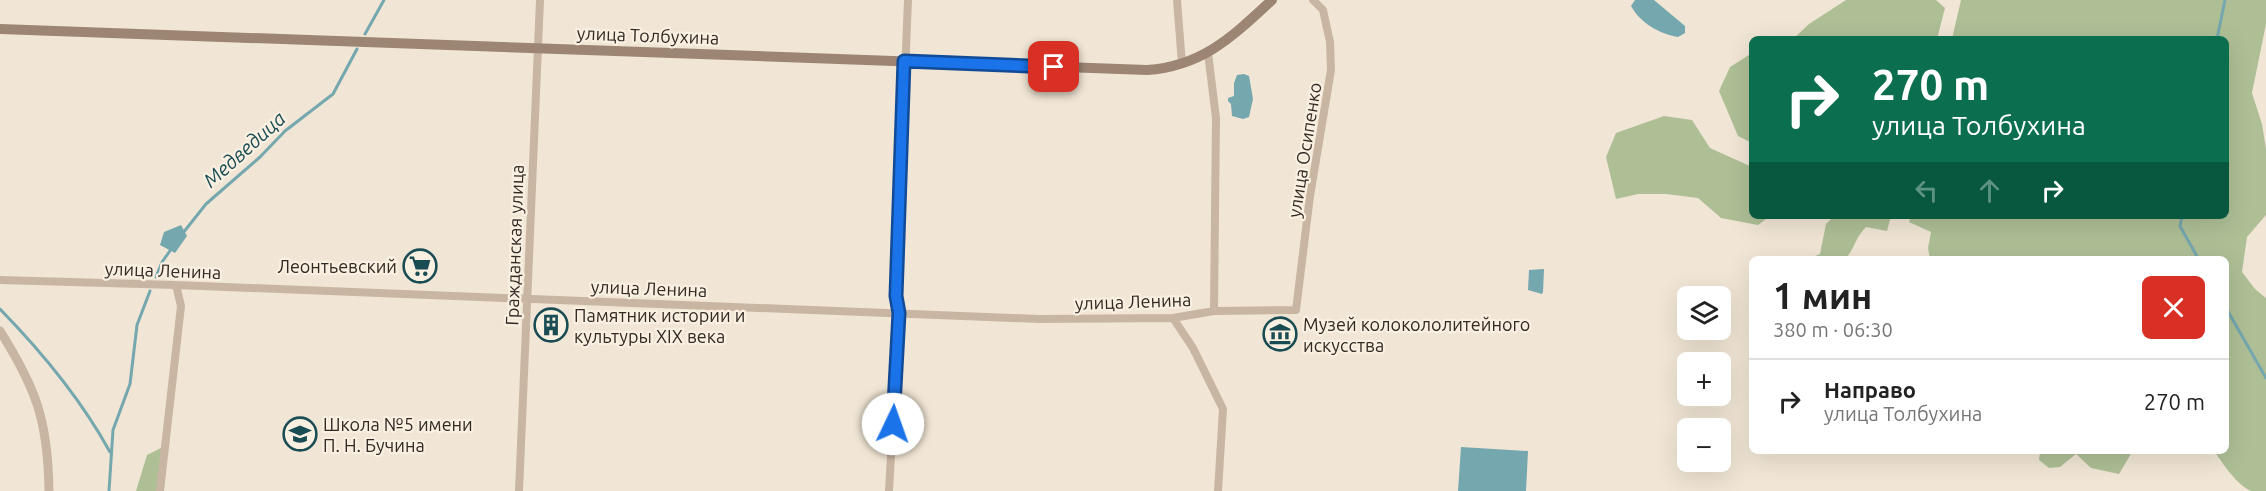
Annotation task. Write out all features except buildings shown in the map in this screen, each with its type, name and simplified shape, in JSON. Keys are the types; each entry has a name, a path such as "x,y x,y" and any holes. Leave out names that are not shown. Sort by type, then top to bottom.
{"main road":[{"name":"улица Толбухина","path":"0,29 1148,70 1182,64 1208,53 1228,40 1272,0"}],"street":[{"name":"Гражданская улица","path":"519,491 540,0"},
{"path":"889,491 899,313 896,296 908,0"},
{"path":"1177,0 1182,64"},
{"name":"улица Осипенко","path":"1296,310 1310,196 1331,70 1330,42 1323,10 1313,0"},
{"path":"1208,53 1216,118 1214,311"},
{"name":"улица Ленина","path":"0,280 1040,320 1173,318 1214,311 1296,310"},
{"path":"160,491 181,306 176,285"},
{"path":"1173,318 1193,348 1223,409 1218,491"},
{"path":"0,331 28,380 40,408 49,458 50,491"}],"green space":[{"path":"1846,0 1936,0 1945,8 1938,36 1796,36 1809,24"},
{"path":"1961,0 2266,0 2266,24 2252,93 2262,124 2266,149 2266,215 2247,237 2242,272 2255,289 2266,298 2266,491 2251,491 2246,488 2231,474 2216,454 2229,454 2229,256 1929,256 1928,248 1931,232 1909,222 1910,219 2229,219 2229,36 1953,36"},
{"path":"1749,55 1749,142 1738,136 1719,91 1730,67"},
{"path":"1664,116 1692,120 1710,148 1749,166 1749,219 1766,219 1758,225 1721,218 1698,198 1666,194 1638,194 1616,199 1606,157 1616,133"},
{"path":"1831,219 1890,219 1887,231 1866,227 1847,256 1815,256 1820,254 1826,224"},
{"path":"163,447 158,491 136,491 147,455"},
{"path":"2040,454 2076,454 2060,467 2049,468 2039,460"},
{"path":"2076,454 2131,454 2119,474 2091,468"}],"water":[{"path":"1635,0 1654,0 1685,26 1685,33 1678,37 1651,27 1631,6"},
{"path":"1237,75 1249,76 1253,99 1249,117 1243,119 1232,116 1228,98 1234,96 1234,83"},
{"path":"181,225 187,236 175,253 160,245 164,232"},
{"path":"1544,269 1542,294 1528,290 1529,270"},
{"path":"1461,447 1528,451 1526,491 1458,491"}],"waterway":[{"name":"Медведица","path":"365,34 384,0"},
{"path":"2218,36 2225,0"},
{"name":"Медведица","path":"183,233 206,204 260,157 285,131 333,94 357,49"},
{"path":"2181,219 2180,226 2197,256"},
{"name":"Медведица","path":"156,277 162,262 172,248"},
{"name":"Медведица","path":"109,491 113,430 130,384 137,325 150,291"},
{"path":"0,309 60,377 99,432 110,452"},
{"path":"2229,313 2266,378"}],"place":[{"name":"Леонтьевский","path":"420,266"},
{"name":"Памятник истории и культуры XIX века","path":"551,325"},
{"name":"Музей колокололитейного искусства","path":"1280,334"},
{"name":"Школа №5 имени П. Н. Бучина","path":"300,434"}],"route":[{"path":"893,424 899,313 896,296 904,61 1054,67"}]}
